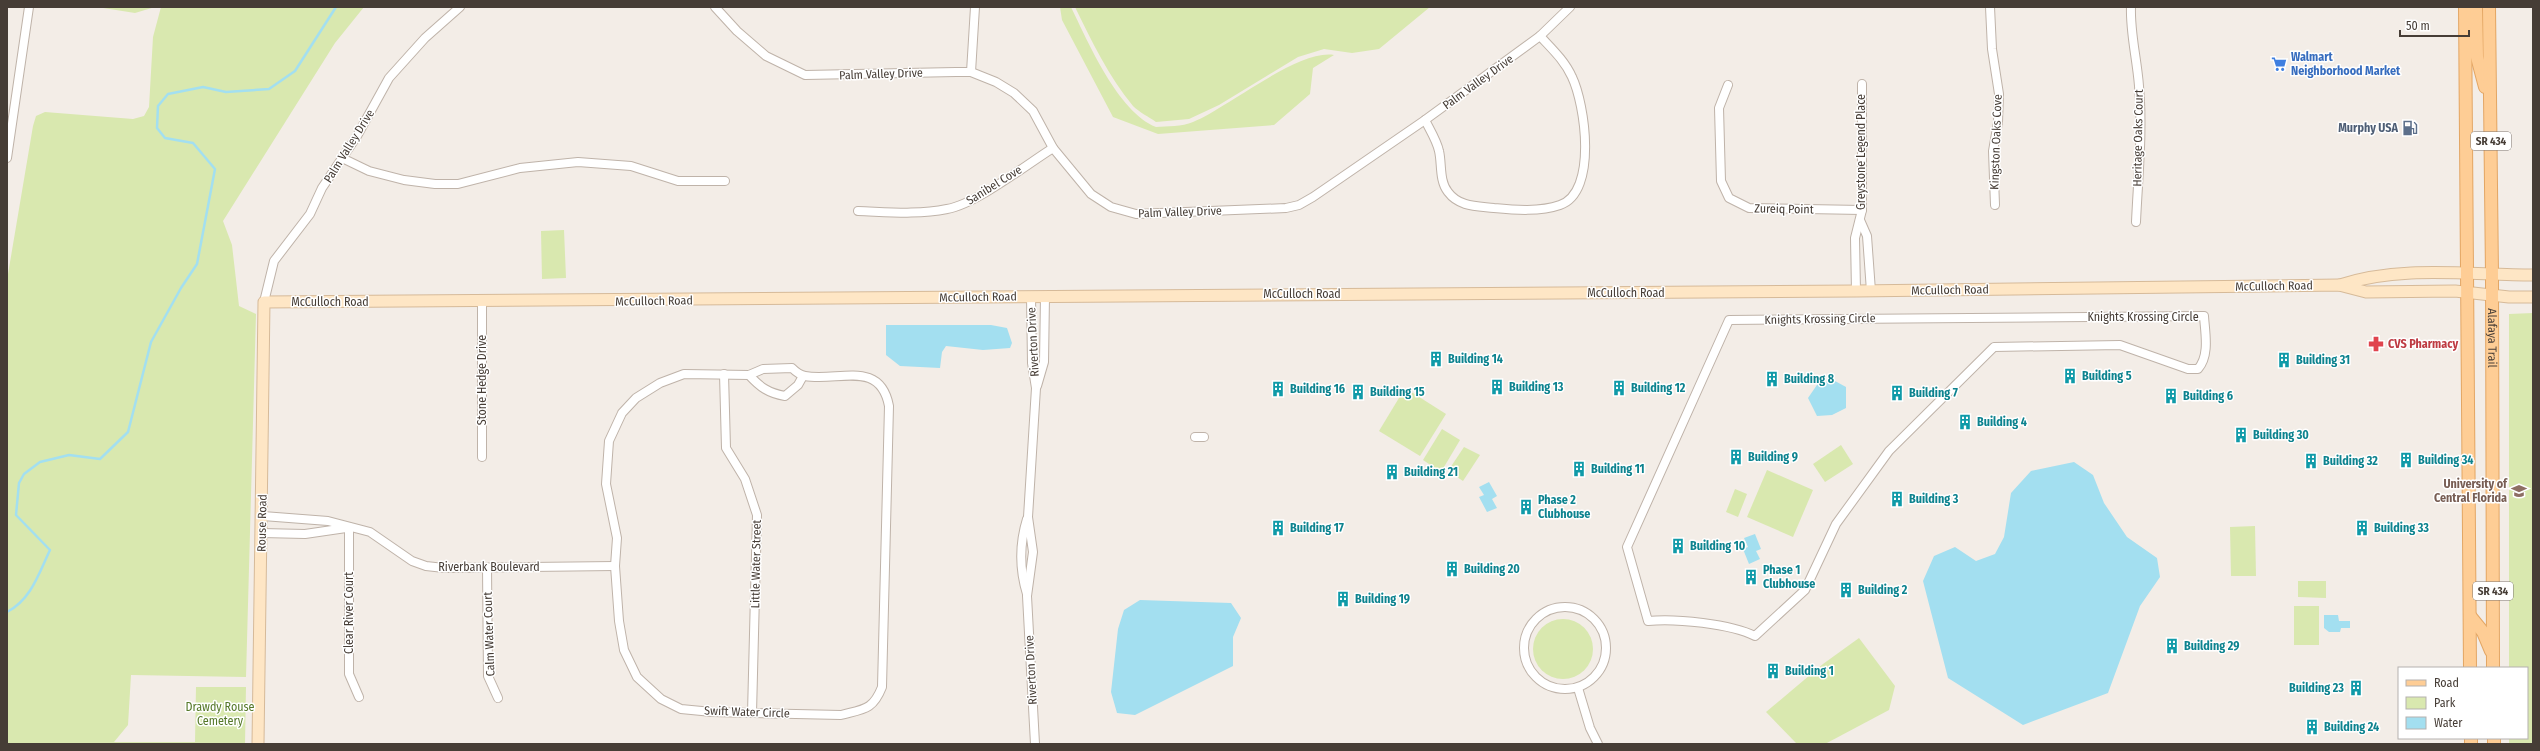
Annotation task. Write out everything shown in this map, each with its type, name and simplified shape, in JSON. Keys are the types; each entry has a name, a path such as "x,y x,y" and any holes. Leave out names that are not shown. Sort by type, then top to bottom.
{"main road":[{"name":"Alafaya Trail","path":"2465,7 2470,667"},
{"path":"2476,7 2477,57 2490,108"},
{"name":"Alafaya Trail","path":"2488,7 2492,275 2493,662"},
{"path":"2470,616 2483,632 2493,662"}],"street":[{"path":"7,158 29,7"},
{"name":"Palm Valley Drive","path":"264,302 274,261 310,214 322,188 342,158 390,78 425,38 460,7"},
{"name":"Palm Valley Drive","path":"715,7 737,31 766,56 805,75 971,72 996,82 1014,93 1032,111 1053,148 1091,194 1112,207 1127,213 1267,210 1299,204 1313,197 1425,120 1540,36 1570,7"},
{"path":"971,72 975,7"},
{"name":"Kingston Oaks Cove","path":"1990,7 1992,49 1999,94 1998,122 1993,151 1995,205"},
{"name":"Heritage Oaks Court","path":"2132,7 2131,22 2140,86 2141,120 2136,222"},
{"path":"1425,120 1439,150 1441,173 1447,191 1458,202 1475,207 1530,209 1561,205 1569,200 1578,189 1583,175 1584,148 1581,103 1567,66 1540,36"},
{"name":"Greystone Legend Place","path":"1856,291 1855,238 1862,210 1862,84"},
{"name":"Zureiq Point","path":"1728,85 1719,108 1721,181 1729,198 1748,208 1862,210"},
{"name":"Sanibel Cove","path":"858,211 920,213 948,209 967,203 1053,148"},
{"path":"342,158 369,171 404,180 435,184 458,184 520,168 578,162 631,166 678,181 725,181"},
{"name":"Greystone Legend Place","path":"1860,220 1867,236 1871,291"},
{"path":"1855,254 1868,254"},
{"name":"McCulloch Road","path":"2339,285 2367,276 2468,274 2533,275"},
{"name":"McCulloch Road","path":"264,302 482,302 1031,296 1871,291 2339,285 2366,292 2468,293 2533,297"},
{"name":"Riverton Drive","path":"1027,596 1021,574 1020,552 1028,517 1036,388 1032,363 1031,296"},
{"name":"Riverton Drive","path":"1036,388 1044,362 1045,296"},
{"name":"Rouse Road","path":"258,744 264,302"},
{"name":"Stone Hedge Drive","path":"482,302 482,457"},
{"name":"Knights Krossing Circle","path":"2204,316 2205,354 2203,363 2198,369 2188,369 2120,345 1994,347 1889,451 1836,524 1806,590 1755,636 1742,630 1665,619 1648,621 1643,610 1627,547 1729,320 2204,316"},
{"name":"Swift Water Circle","path":"792,368 803,376 867,376 879,383 886,391 889,406 882,686 876,702 861,710 841,714 752,713 681,709 661,700 637,677 624,650 619,621 615,566 617,538 606,484 609,441 622,413 636,398 660,383 684,374 749,375 763,369 792,368"},
{"name":"Little Water Street","path":"724,374 726,448 745,479 757,514 752,713"},
{"path":"749,375 758,386 770,393 785,396 798,386 803,376"},
{"path":"1195,437 1204,437"},
{"name":"Riverbank Boulevard","path":"262,516 328,521 370,532 412,561 426,566 487,568 615,566"},
{"name":"Riverton Drive","path":"1028,517 1033,552 1027,596 1035,744"},
{"name":"Riverbank Boulevard","path":"262,533 305,534 349,527"},
{"name":"Clear River Court","path":"349,527 349,674 359,697"},
{"name":"Calm Water Court","path":"487,568 488,676 498,698"},
{"path":"1565,607 1579,610 1592,617 1601,628 1605,638 1606,657 1600,670 1591,681 1578,688 1566,690 1552,687 1539,681 1530,670 1524,657 1524,642 1528,629 1538,618 1549,610 1565,607"},
{"path":"1578,688 1590,728 1598,744"}],"green space":[{"path":"97,7 155,7 135,13"},
{"name":"Drawdy Rouse Cemetery","path":"161,7 364,7 335,43 223,221 232,245 239,306 256,314 246,677 131,675 128,725 114,742 195,742 196,687 246,687 245,744 7,744 7,280 33,126 36,116 45,112 133,119 144,116 149,107 153,37"},
{"path":"1060,7 1071,7 1095,56 1117,92 1129,107 1142,119 1156,127 1189,124 1208,115 1283,70 1302,61 1319,56 1334,55 1313,68 1310,94 1274,125 1158,134 1113,117 1062,20"},
{"path":"1075,7 1430,7 1379,49 1352,53 1324,49 1298,57 1219,105 1189,119 1156,122 1135,108 1124,95 1101,58"},
{"path":"564,230 566,278 542,279 541,231"},
{"name":"University of Central Florida","path":"2533,313 2533,744 2509,744 2509,739 2528,739 2528,667 2509,667 2509,314"},
{"path":"1405,388 1446,414 1420,456 1379,431"},
{"path":"1442,429 1460,440 1441,472 1423,460"},
{"path":"1841,445 1853,464 1825,482 1813,464"},
{"path":"1464,447 1480,455 1463,481 1448,471"},
{"path":"1767,470 1813,490 1793,537 1747,517"},
{"path":"1735,489 1747,494 1738,517 1726,512"},
{"path":"2255,526 2256,576 2231,576 2230,527"},
{"path":"2298,581 2326,581 2326,598 2298,597"},
{"path":"2294,606 2319,606 2319,645 2294,645"},
{"path":"1563,619 1580,624 1588,632 1593,649 1588,666 1580,674 1563,679 1546,674 1538,666 1533,649 1538,632 1546,624"},
{"path":"1859,638 1895,686 1889,710 1825,744 1797,744 1766,712 1823,664"}],"water":[{"path":"886,325 991,325 1007,328 1012,343 1010,348 983,350 946,346 942,352 940,368 900,366 886,355"},
{"path":"1835,381 1846,387 1846,408 1832,415 1817,416 1808,398 1819,382"},
{"path":"2074,462 2093,475 2104,503 2127,537 2157,558 2160,577 2140,606 2108,693 2023,725 1948,678 1923,581 1934,556 1955,547 1976,561 1995,554 2004,537 2011,493 2031,471"},
{"path":"1489,482 1497,496 1492,499 1497,508 1487,512 1479,497 1484,495 1479,487"},
{"path":"1755,534 1761,549 1756,551 1760,559 1749,564 1743,549 1748,547 1744,538"},
{"path":"1140,600 1231,603 1241,618 1233,637 1233,666 1135,715 1117,713 1111,692 1118,629 1124,610"},
{"path":"2324,615 2338,615 2339,621 2350,621 2350,628 2341,628 2340,632 2329,632 2324,628"}],"waterway":[{"path":"7,612 15,607 28,593 38,577 50,550 16,515 19,483 24,474 40,462 69,455 100,459 128,432 151,342 181,288 197,264 215,169 193,143 165,138 157,128 158,106 168,94 203,87 226,92 269,89 295,71 336,7"}],"place":[{"name":"Walmart Neighborhood Market","path":"2279,64"},
{"name":"Murphy USA","path":"2410,128"},
{"name":"CVS Pharmacy","path":"2376,344"},
{"name":"Building 14","path":"1436,359"},
{"name":"Building 31","path":"2284,360"},
{"name":"Building 5","path":"2070,376"},
{"name":"Building 8","path":"1772,379"},
{"name":"Building 13","path":"1497,387"},
{"name":"Building 12","path":"1619,388"},
{"name":"Building 16","path":"1278,389"},
{"name":"Building 15","path":"1358,392"},
{"name":"Building 7","path":"1897,393"},
{"name":"Building 6","path":"2171,396"},
{"name":"Building 4","path":"1965,422"},
{"name":"Building 30","path":"2241,435"},
{"name":"Building 9","path":"1736,457"},
{"name":"Building 34","path":"2406,460"},
{"name":"Building 32","path":"2311,461"},
{"name":"Building 11","path":"1579,469"},
{"name":"Building 21","path":"1392,472"},
{"name":"University of Central Florida","path":"2519,491"},
{"name":"Building 3","path":"1897,499"},
{"name":"Phase 2 Clubhouse","path":"1526,507"},
{"name":"Building 17","path":"1278,528"},
{"name":"Building 33","path":"2362,528"},
{"name":"Building 10","path":"1678,546"},
{"name":"Building 20","path":"1452,569"},
{"name":"Phase 1 Clubhouse","path":"1751,577"},
{"name":"Building 2","path":"1846,590"},
{"name":"Building 19","path":"1343,599"},
{"name":"Building 29","path":"2172,646"},
{"name":"Building 1","path":"1773,671"},
{"name":"Building 23","path":"2356,688"},
{"name":"Building 24","path":"2312,727"}]}
